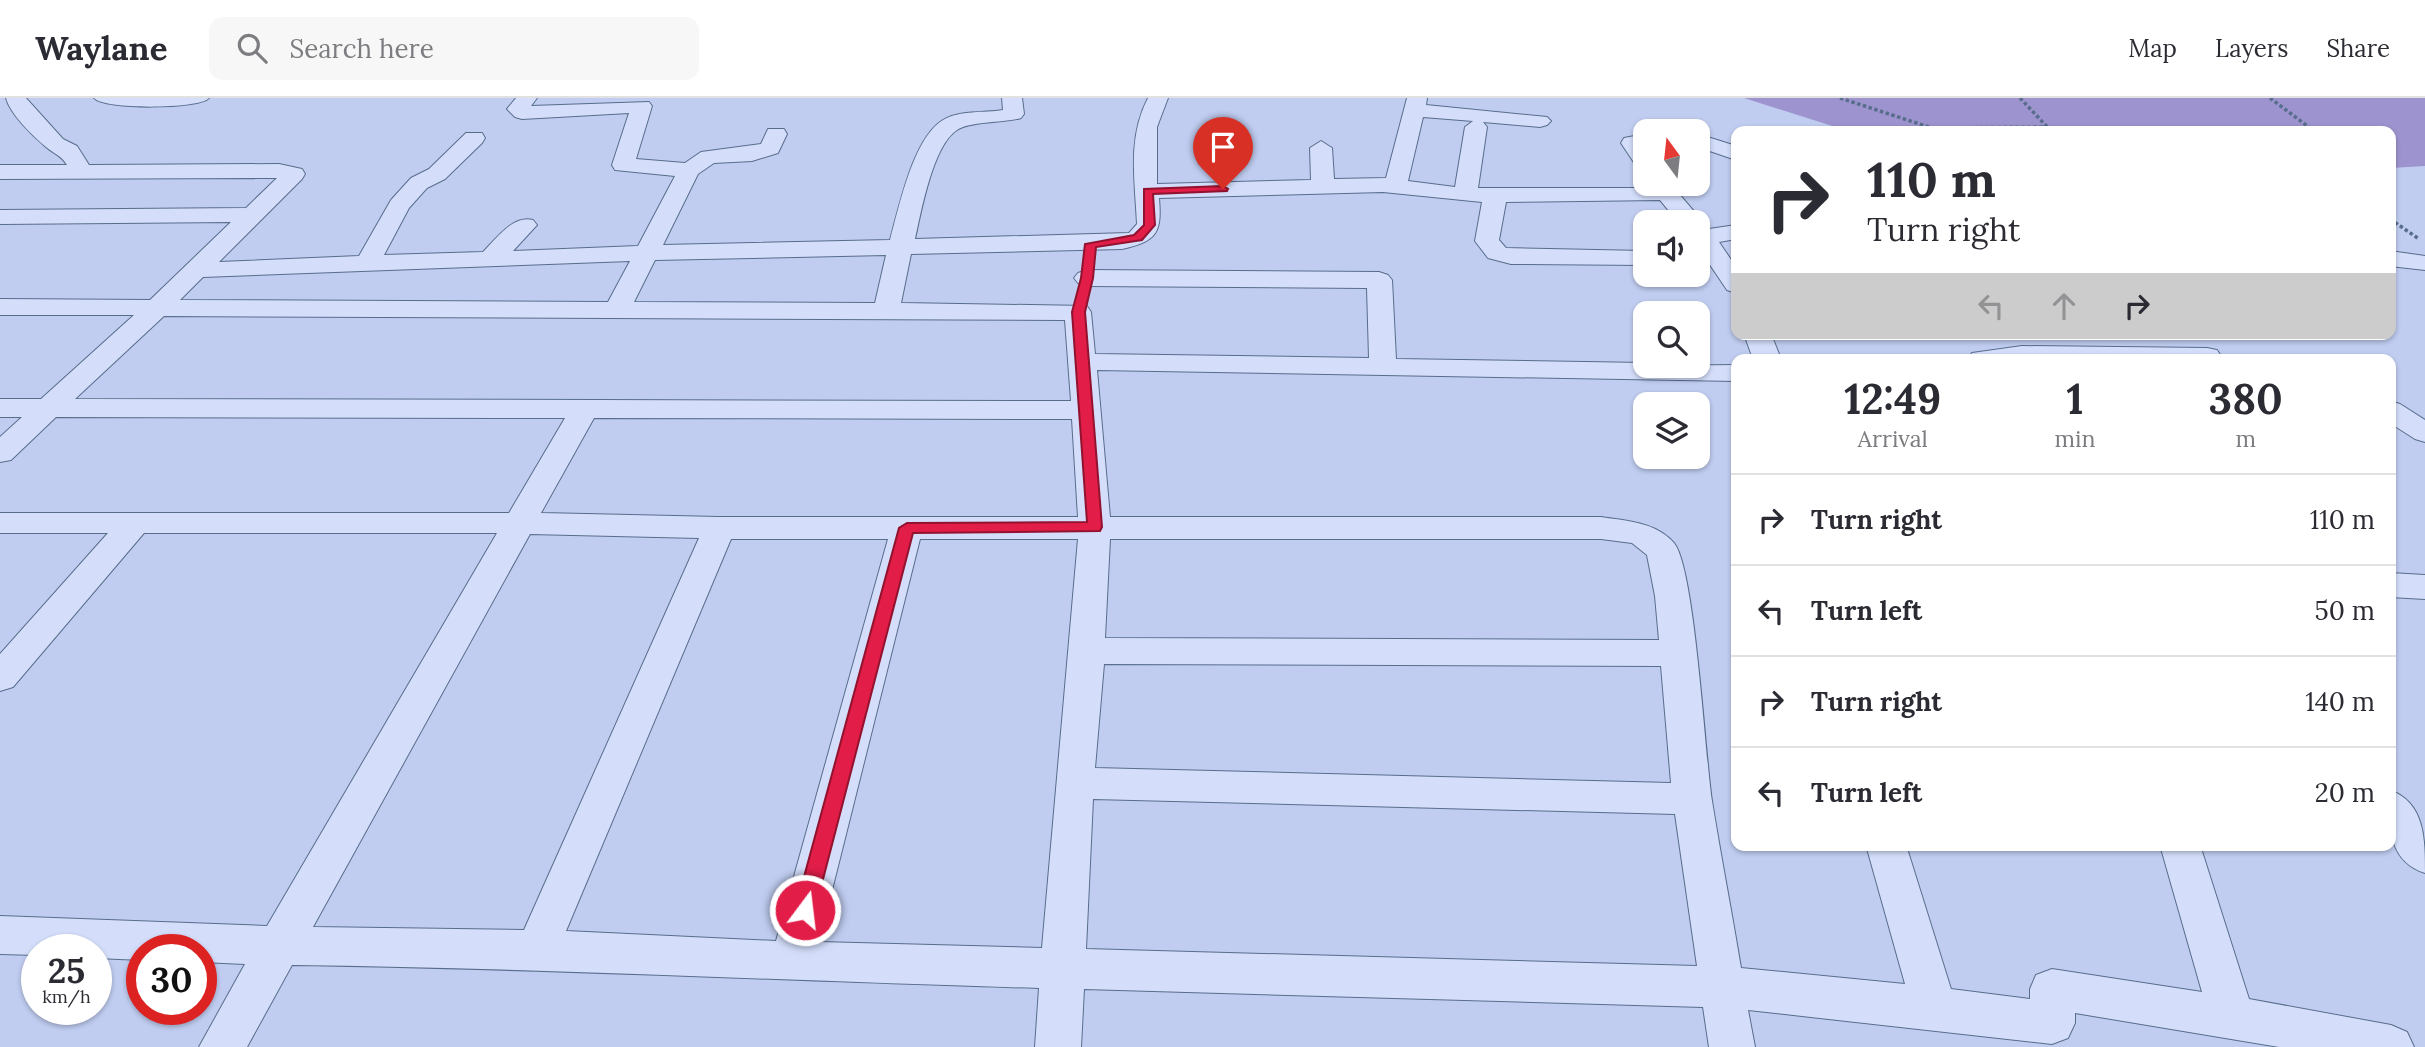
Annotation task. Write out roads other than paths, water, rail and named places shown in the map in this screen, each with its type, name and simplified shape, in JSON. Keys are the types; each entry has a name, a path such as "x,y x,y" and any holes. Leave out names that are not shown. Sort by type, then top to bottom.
{"street":[{"path":"16,98 55,144 69,151 82,171"},
{"path":"104,98 199,98"},
{"path":"527,98 517,109 522,113 642,106 623,165 689,170"},
{"path":"886,311 915,190 938,132 952,124 1014,114 1012,98"},
{"path":"195,270 646,253 1091,244 1138,238 1149,225 1145,138 1152,106 1157,98"},
{"path":"1395,187 1416,104 1540,121"},
{"path":"1465,195 1476,127"},
{"path":"617,310 689,170 709,157 752,154 770,148 776,134"},
{"path":"368,262 399,205 419,183 437,174 474,138"},
{"path":"1710,144 1731,151"},
{"path":"1321,148 1323,186"},
{"path":"0,172 279,170 294,174 156,309 0,453"},
{"path":"1147,191 1323,186 1395,187 1465,195 1495,195 1633,190"},
{"path":"1495,195 1487,240 1497,253 1511,257 1633,258"},
{"path":"0,217 253,215"},
{"path":"491,258 525,225"},
{"path":"1710,239 1731,233"},
{"path":"1058,1047 1074,783 1087,651 1095,527 1078,312 1087,278 1091,244"},
{"path":"1710,251 1731,279"},
{"path":"2396,259 2425,263"},
{"path":"1087,278 1379,280 1383,367"},
{"path":"0,307 1078,312"},
{"path":"2196,340 2208,354"},
{"path":"2000,354 2019,349 2139,354"},
{"path":"1084,362 1731,373"},
{"path":"0,408 1085,410"},
{"path":"222,1047 583,411"},
{"path":"2396,414 2425,433"},
{"path":"0,523 518,523 719,528 1601,528 1642,534 1662,550 1672,596 1692,799 1732,1047"},
{"path":"0,678 134,524"},
{"path":"537,949 719,528"},
{"path":"792,961 907,528"},
{"path":"2396,585 2425,587"},
{"path":"1087,651 1676,653"},
{"path":"1074,783 1692,799"},
{"path":"2396,815 2425,856"},
{"path":"1888,851 1934,1008"},
{"path":"2182,851 2232,1017"},
{"path":"0,935 280,946 537,949 792,961 1724,987 2052,1023 2052,989 2232,1017 2391,1047"}]}
